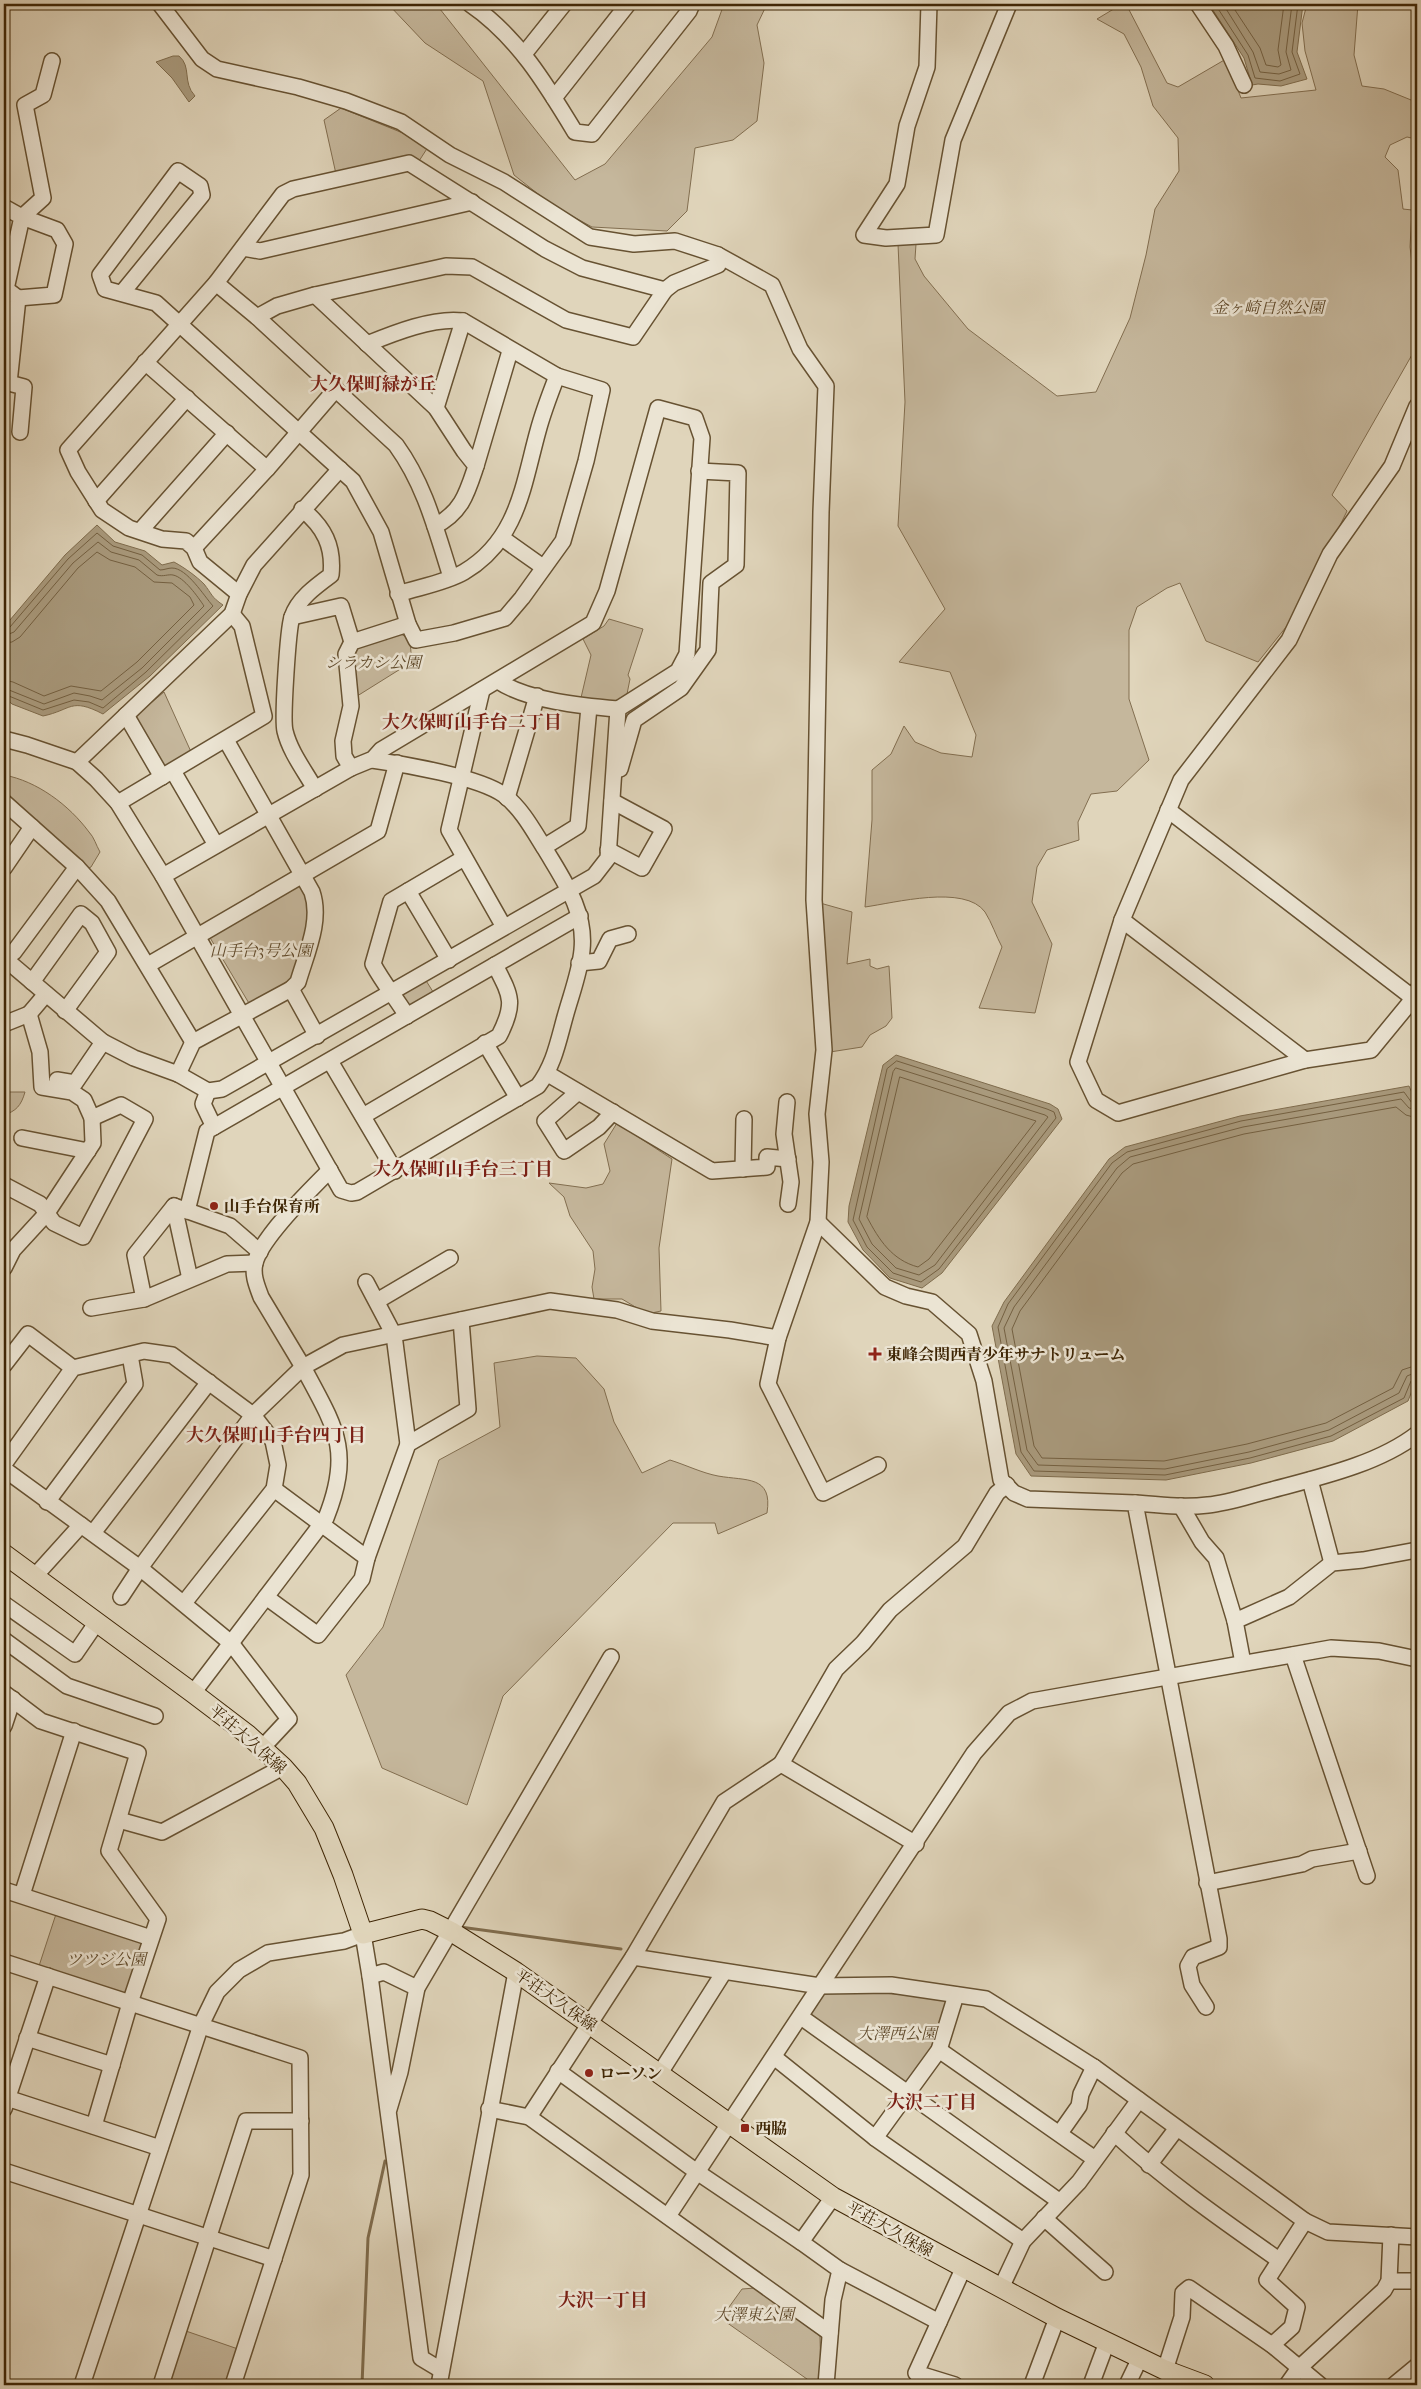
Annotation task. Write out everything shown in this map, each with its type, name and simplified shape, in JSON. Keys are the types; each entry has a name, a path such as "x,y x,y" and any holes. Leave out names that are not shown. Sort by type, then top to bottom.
{"main road":[{"name":"平荘大久保線","path":"4,1554 193,1693 283,1767 297,1783 324,1828 363,1934 422,1919 452,1932 516,1972 590,2023 833,2197 963,2269 1057,2318 1165,2370 1205,2385"}],"street":[{"path":"160,4 202,59 217,69 298,87 346,101 401,122 450,155 504,182 590,237 634,244 675,241 718,255 772,285 800,349 826,386 821,522 814,900 824,1050 817,1114 821,1162 818,1222 778,1338 768,1384 823,1493 878,1465"},
{"path":"470,4 492,10 554,98 575,132 592,134 689,11 692,4"},
{"path":"524,54 564,4"},
{"path":"929,4 927,67 907,126 897,184 864,235 886,238 936,235 953,140 1009,4"},
{"path":"1198,4 1226,46 1244,85"},
{"path":"554,98 634,5"},
{"path":"4,207 22,217 57,230 66,244 54,294 18,298 6,289 22,217 42,198 25,105 43,95 52,61"},
{"path":"239,594 200,562 194,548 186,541 162,539 141,530 130,528 102,510 68,450 216,283 283,194 409,163 544,250 582,268 664,290"},
{"path":"122,293 202,195 200,186 178,171 100,276 105,289 156,303 340,469 362,494 381,532 398,594 408,624 416,640 454,633 505,618 563,541 586,461 602,390 557,376 510,351 463,321 448,319 385,336 367,344"},
{"path":"243,248 260,252 472,202"},
{"path":"257,317 276,306 314,295 446,266 472,267 566,320 633,337 664,290 674,283 718,265 718,255"},
{"path":"216,283 257,317 396,445 412,467 435,526 451,577"},
{"path":"314,295 436,408 476,466"},
{"path":"18,298 6,383 24,387 20,432"},
{"path":"436,408 463,321"},
{"path":"435,526 446,521 462,504 476,466 510,351"},
{"path":"146,362 267,469"},
{"path":"398,594 451,577 470,568 502,538 519,504 538,429 557,376"},
{"path":"194,548 267,469 336,389"},
{"path":"96,501 187,398"},
{"path":"1168,810 1414,1001 1372,1050 1305,1060 1118,1112 1096,1100 1078,1062 1122,920 1168,810 1181,780 1290,640 1330,554 1392,466 1417,406"},
{"path":"162,876 351,768 372,760 381,750 593,623 607,591 658,408 695,418 702,438 700,471 687,654 678,671 618,709 570,705 509,688 498,681"},
{"path":"141,530 227,433"},
{"path":"77,762 232,614 239,594 254,566 302,509 340,469"},
{"path":"613,778 619,776 634,720 681,688 708,650 711,583 736,565 738,473 700,471"},
{"path":"302,509 325,532 332,566 331,575 314,587 300,602 292,617 284,729 288,742 315,789"},
{"path":"502,538 544,568"},
{"path":"292,617 341,606 352,642 346,654 351,706 343,741 344,756 351,768"},
{"path":"118,803 264,716 242,626 232,614"},
{"path":"352,642 408,624"},
{"path":"482,690 449,830 504,927"},
{"path":"507,798 536,696"},
{"path":"544,847 578,826 589,707"},
{"path":"77,867 14,952 4,959 103,1042 134,1058 178,1074 208,1091 222,1089 594,876 608,858 618,709"},
{"path":"126,715 216,845"},
{"path":"4,739 27,744 77,762 118,803 197,936 330,1170 342,1190 351,1193 357,1192 395,1171 538,1086 548,1074 553,1064 582,952 580,916 570,890 528,821 507,798 483,785 462,779 397,763 372,760"},
{"path":"178,1074 193,1042 291,989 298,982 316,919 316,905 302,876 226,740"},
{"path":"148,965 378,832 397,763"},
{"path":"608,850 642,868 664,829 612,801"},
{"path":"4,802 77,867 108,900 193,1042"},
{"path":"4,868 32,827"},
{"path":"407,1016 373,964 391,901 464,858"},
{"path":"408,891 449,960"},
{"path":"32,982 81,914 92,923 108,952 66,1011"},
{"path":"144,1299 135,1255 180,1209 207,1131 580,916"},
{"path":"1122,920 1305,1060"},
{"path":"579,964 599,961 610,939 628,934"},
{"path":"363,1116 499,1036 509,1016 510,994 495,965"},
{"path":"291,989 317,1036"},
{"path":"4,1024 29,1014 46,994"},
{"path":"4,1268 13,1250 47,1213 93,1143 92,1118 84,1100 72,1092 42,1087 40,1052 29,1014"},
{"path":"41,1078 75,1083 103,1042"},
{"path":"486,1043 518,1098"},
{"path":"330,1061 395,1171"},
{"path":"548,1074 712,1171 767,1167 767,1157 788,1159"},
{"path":"208,1091 202,1104 214,1127"},
{"path":"578,1092 545,1121 564,1151 599,1127 613,1112"},
{"path":"787,1102 784,1134 791,1182 788,1204"},
{"path":"4,1185 40,1204 54,1223 82,1238 145,1119 120,1105 92,1118"},
{"path":"743,1169 744,1119"},
{"path":"22,1138 88,1151"},
{"path":"193,1693 320,1525 337,1490 340,1468 339,1449 333,1424 303,1367 256,1286 258,1257 294,1208 330,1170"},
{"path":"180,1209 230,1226 258,1257"},
{"path":"180,1209 190,1279"},
{"path":"818,1222 885,1287 906,1296 932,1302 969,1334 984,1381 1002,1480 1014,1493 1028,1498 1181,1506 1216,1504 1310,1480 1370,1460 1417,1434"},
{"path":"91,1308 144,1299 227,1264 258,1257"},
{"path":"377,1301 450,1258"},
{"path":"266,1597 318,1635 362,1579 367,1558 408,1444 394,1335 366,1282"},
{"path":"120,1598 253,1415 303,1367 343,1345 550,1301 617,1310 652,1321 730,1330 778,1338"},
{"path":"408,1444 468,1409 461,1320"},
{"path":"4,1365 28,1334 73,1368"},
{"path":"4,1464 73,1368 144,1351 172,1355 253,1415 273,1441 278,1465 274,1489 184,1603"},
{"path":"47,1502 135,1384 130,1354"},
{"path":"35,1576 87,1529 209,1382"},
{"path":"4,1469 140,1568 231,1643 289,1719 262,1748"},
{"path":"1310,1480 1332,1563"},
{"path":"529,2117 632,1957 724,1802 781,1764 836,1669 863,1643 890,1610 965,1546 997,1493 1007,1485"},
{"path":"274,1489 320,1525 367,1558"},
{"path":"1135,1503 1219,1947 1193,1957 1188,1966 1192,1985 1206,2008"},
{"path":"1181,1506 1202,1542 1216,1558 1235,1621 1243,1663"},
{"path":"1235,1621 1289,1597 1332,1563 1363,1560 1417,1550"},
{"path":"4,1604 74,1654 97,1622"},
{"path":"4,1640 67,1686 155,1716"},
{"path":"668,2216 916,1844 974,1753 1009,1713 1032,1701 1331,1648 1379,1651 1417,1659"},
{"path":"1293,1655 1367,1876"},
{"path":"387,2114 400,2072 417,1988 430,1962 452,1932 611,1657"},
{"path":"4,1726 8,1696 41,1720 138,1753 119,1820 108,1850 158,1919 130,2003 94,2126"},
{"path":"22,1895 74,1732"},
{"path":"781,1764 916,1844"},
{"path":"119,1820 162,1832 283,1767"},
{"path":"1207,1883 1302,1864 1312,1859 1359,1851"},
{"path":"4,1890 152,1938"},
{"path":"82,2385 201,2025 217,1992 239,1970 268,1953 344,1941 363,1934 421,2358 441,2370"},
{"path":"632,1957 820,1986 891,1985 986,1999 1094,2067 1305,2221 1328,2232 1417,2237"},
{"path":"4,1962 300,2058 301,2175 233,2385"},
{"path":"370,1976 384,1972 417,1988"},
{"path":"438,2385 516,1972"},
{"path":"660,2073 724,1972"},
{"path":"48,1976 6,2104 94,2126 160,2148"},
{"path":"875,2138 939,2050 956,1995"},
{"path":"801,2017 1059,2202"},
{"path":"27,2038 112,2065"},
{"path":"939,2050 1095,2159"},
{"path":"774,2057 875,2138 1023,2241"},
{"path":"1060,2133 1079,2106 1081,2094 1094,2067"},
{"path":"558,2071 697,2172 840,2270 939,2322"},
{"path":"1001,2288 1023,2241 1079,2182 1139,2100"},
{"path":"489,2110 529,2117 830,2333"},
{"path":"161,2385 246,2121 301,2121"},
{"path":"1149,2165 1177,2128"},
{"path":"1114,2133 1149,2165 1210,2212 1280,2260"},
{"path":"4,2171 274,2259"},
{"path":"801,2242 833,2197"},
{"path":"1044,2218 1105,2272"},
{"path":"1272,2345 1292,2327 1298,2307 1267,2280 1305,2221"},
{"path":"1286,2385 1299,2368 1384,2290 1389,2281 1391,2235"},
{"path":"954,2385 913,2379 963,2269"},
{"path":"826,2385 833,2300 840,2270"},
{"path":"1389,2281 1417,2281"},
{"path":"1165,2370 1182,2317 1183,2293 1189,2288 1272,2345 1320,2385"},
{"path":"1032,2385 1057,2318"},
{"path":"1090,2385 1107,2342"},
{"path":"1127,2385 1140,2358"},
{"path":"1394,2385 1417,2366"}],"green space":[{"path":"388,4 436,4 575,180 605,164 712,37 724,4 767,4 757,25 764,63 757,121 733,140 695,148 687,211 667,231 592,227 552,205 514,175 483,81 425,43"},
{"name":"金ヶ崎自然公園","path":"1122,4 1126,4 1167,83 1178,87 1226,59 1241,98 1316,90 1305,51 1302,23 1307,4 1358,4 1354,55 1362,86 1384,89 1416,102 1416,139 1407,137 1390,145 1385,157 1398,170 1403,209 1412,210 1410,247 1417,302 1417,346 1332,495 1347,511 1298,612 1258,662 1206,641 1180,583 1167,588 1137,607 1129,630 1129,699 1149,760 1117,791 1091,794 1078,822 1079,840 1047,850 1037,867 1032,902 1052,944 1035,1013 979,1008 1002,947 985,912 975,904 962,899 946,897 910,899 865,907 872,820 872,770 891,754 904,726 915,742 941,753 972,757 976,735 950,672 899,662 945,609 898,526 905,402 898,244 916,244 915,259 924,276 968,329 1057,396 1096,392 1130,318 1146,255 1155,209 1179,171 1178,138 1153,106 1141,67 1124,34 1097,19"},
{"path":"341,108 430,144 419,161 336,174 324,120"},
{"path":"609,619 643,629 628,675 630,679 626,699 615,704 580,702 591,655 583,639 604,626"},
{"name":"シラカシ公園","path":"398,633 406,638 410,645 410,663 354,698 351,654 356,645"},
{"path":"164,692 192,754 163,771 133,718"},
{"path":"4,775 16,778 40,789 62,804 81,822 92,836 100,852 91,867 87,869 4,796"},
{"name":"山手台3号公園","path":"300,884 308,897 309,916 292,981 250,1005 209,936"},
{"path":"820,903 852,912 847,964 870,959 870,966 877,969 889,966 892,1018 886,1026 870,1035 862,1047 830,1052"},
{"path":"425,979 435,995 412,1008 405,1006 398,993"},
{"path":"4,1086 7,1092 25,1092 18,1107 4,1115"},
{"path":"617,1123 672,1159 659,1248 661,1311 647,1314 622,1299 594,1299 592,1287 595,1269 593,1251 570,1216 564,1197 549,1183 586,1188 603,1184 610,1171 604,1144"},
{"path":"537,1356 576,1358 604,1389 614,1422 642,1473 670,1460 712,1475 755,1482 762,1486 766,1492 768,1501 767,1513 718,1534 715,1523 673,1523 503,1696 467,1805 382,1768 346,1675 383,1627 439,1460 500,1427 494,1363"},
{"name":"ツツジ公園","path":"56,1914 144,1940 130,1993 123,1997 38,1969"},
{"name":"大澤西公園","path":"832,1989 945,1998 949,2004 932,2050 909,2083 901,2084 809,2015 824,1992"},
{"name":"大澤東公園","path":"755,2288 820,2336 821,2379 814,2384 726,2322 724,2314 742,2289"},
{"path":"183,2330 238,2349 228,2385 166,2385"}],"water":[{"path":"1209,4 1303,4 1297,52 1307,79 1281,86 1252,85 1244,58"},
{"path":"173,56 179,56 185,65 189,85 195,96 189,102 172,78 156,62"},
{"path":"97,525 115,542 145,551 162,565 174,562 182,567 201,581 223,605 150,676 103,714 84,706 72,706 43,716 12,704 4,697 4,627 65,555"},
{"path":"896,1055 1050,1104 1058,1109 1062,1119 942,1273 922,1288 890,1278 863,1250 848,1222 849,1206 883,1065"},
{"path":"1409,1086 1417,1104 1417,1378 1408,1401 1333,1441 1251,1463 1166,1480 1031,1476 1016,1454 992,1326 1004,1302 1109,1159 1125,1147 1240,1116"}],"waterway":[{"path":"460,1927 621,1949"},
{"path":"362,2385 368,2238 385,2161"}],"place":[{"name":"山手台保育所","path":"214,1206"},
{"name":"東峰会関西青少年サナトリューム","path":"875,1354"},
{"name":"ローソン","path":"589,2073"},
{"name":"西脇","path":"745,2128"}],"district":[{"name":"大久保町緑が丘","path":"373,384"},
{"name":"大久保町山手台二丁目","path":"472,722"},
{"name":"大久保町山手台三丁目","path":"463,1169"},
{"name":"大久保町山手台四丁目","path":"276,1435"},
{"name":"大沢二丁目","path":"932,2102"},
{"name":"大沢一丁目","path":"603,2300"}]}
